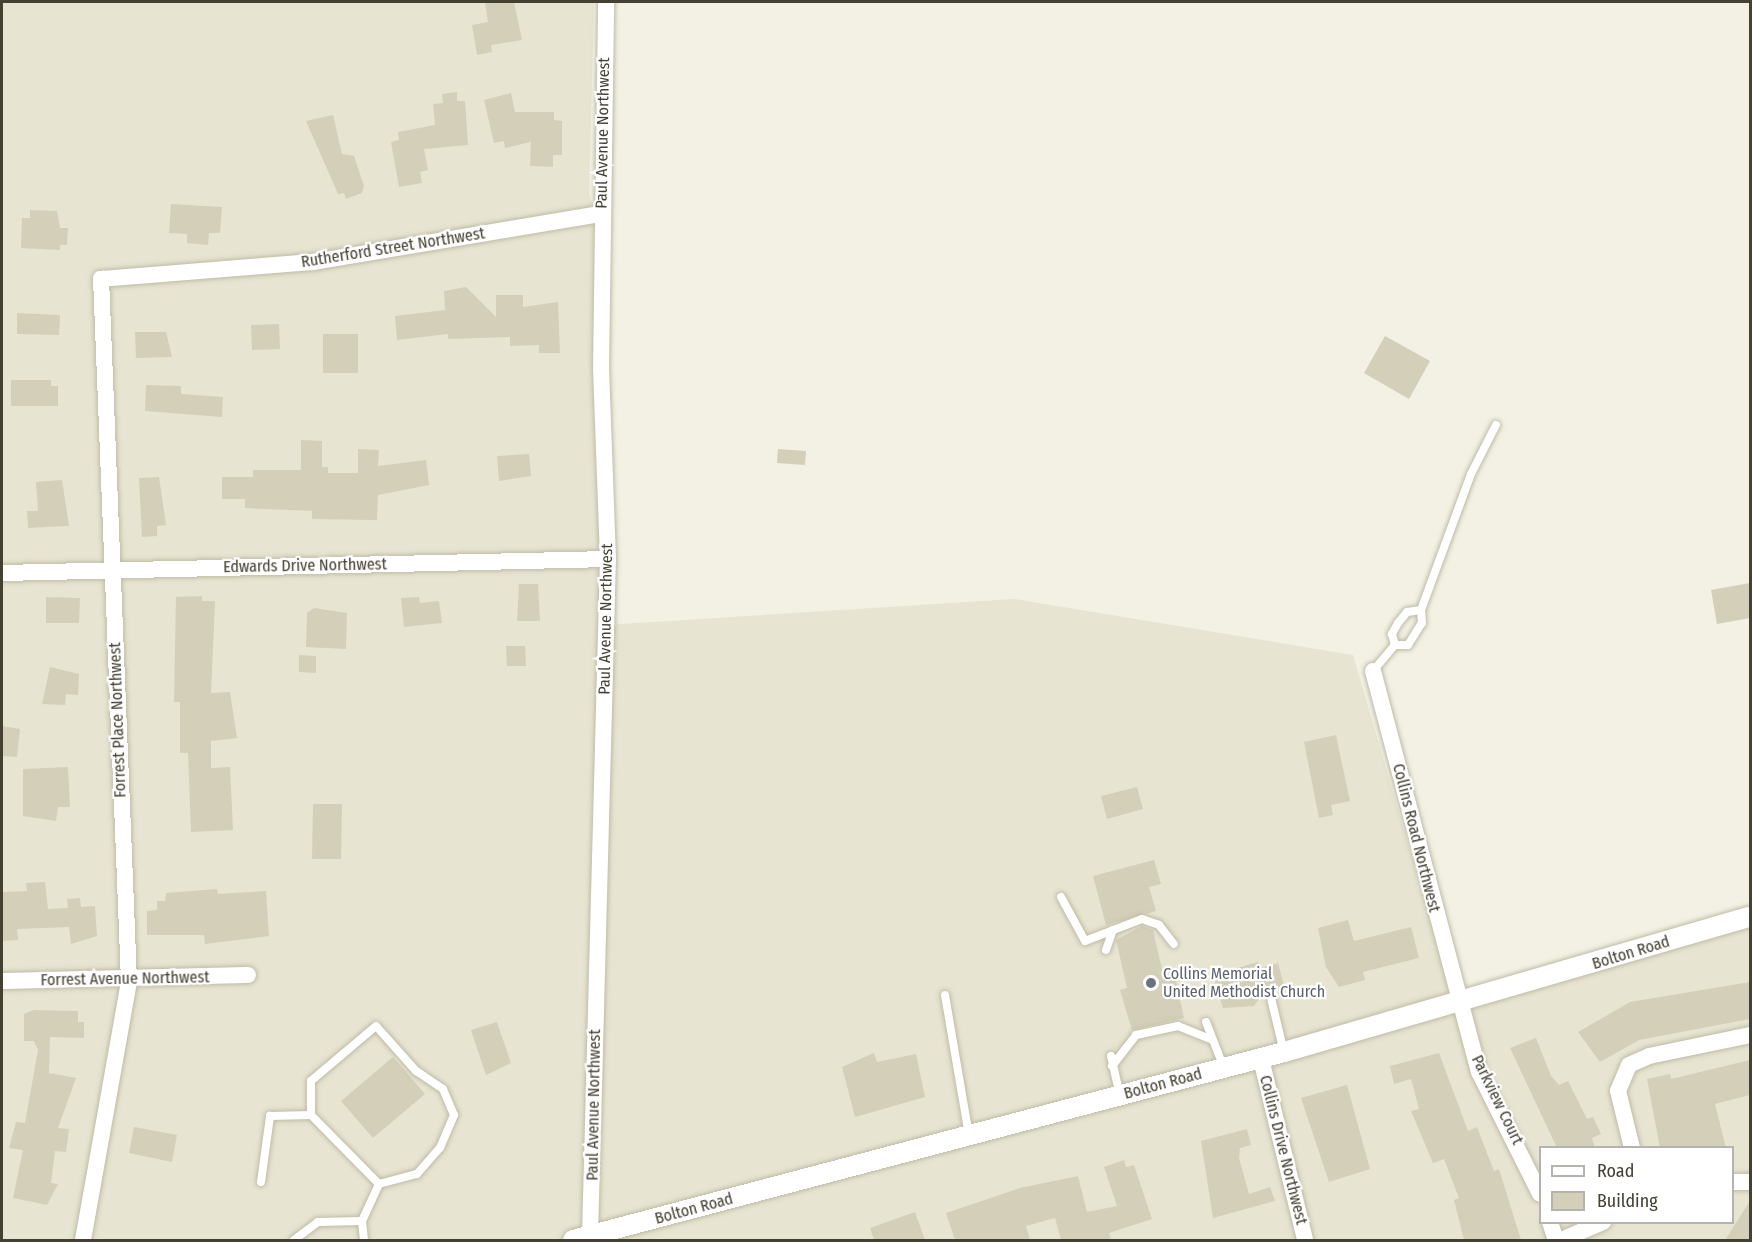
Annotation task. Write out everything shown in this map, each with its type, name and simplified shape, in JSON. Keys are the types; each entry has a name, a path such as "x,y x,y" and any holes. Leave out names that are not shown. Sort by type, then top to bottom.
{"street":[{"name":"Paul Avenue Northwest","path":"582,1238 608,559 601,214 606,2"},
{"name":"Rutherford Street Northwest","path":"184,275 313,262 601,214"},
{"name":"Forrest Place Northwest","path":"83,1240 129,981 101,279 184,275"},
{"name":"Edwards Drive Northwest","path":"2,573 608,559"},
{"name":"Collins Road Northwest","path":"1374,671 1458,1005"},
{"name":"Bolton Road","path":"582,1238 1458,1005 1750,917"},
{"name":"Forrest Avenue Northwest","path":"2,981 129,981 248,975"},
{"name":"Parkview Court","path":"1458,1005 1479,1072 1539,1192"},
{"path":"1632,1146 1618,1091 1629,1065 1649,1056 1750,1035"},
{"name":"Collins Drive Northwest","path":"1261,1059 1305,1240"},
{"path":"1734,1182 1750,1182"},
{"path":"1551,1224 1556,1240"},
{"path":"1561,1240 1598,1224"}],"lane":[{"path":"1395,645 1408,645 1422,623 1421,610 1471,474 1496,425"},
{"path":"1374,671 1395,645 1398,623 1407,612 1421,610"},
{"path":"1061,897 1085,941 1142,919 1159,925 1174,944"},
{"path":"1106,951 1113,930"},
{"path":"945,995 969,1136"},
{"path":"1271,998 1284,1052"},
{"path":"1206,1022 1224,1068"},
{"path":"310,1115 311,1080 376,1026 416,1071 443,1089 454,1115 440,1148 417,1174 379,1184"},
{"path":"1112,1066 1136,1035 1179,1026 1211,1039"},
{"path":"1111,1056 1120,1096"},
{"path":"261,1182 270,1116 310,1115 379,1184"},
{"path":"364,1240 362,1221 379,1184"},
{"path":"294,1240 318,1222 362,1221"}],"shaded area":[{"path":"2,2 594,2 589,194 603,241 606,625 1014,599 1353,655 1456,1009 1750,928 1750,1240 2,1240"}],"building":[{"path":"485,2 514,2 522,40 491,45 492,52 477,55 472,25 488,22"},
{"path":"457,92 457,101 465,101 468,145 424,149 428,170 420,172 422,183 399,187 391,142 399,140 398,132 435,125 433,104 443,103 442,94"},
{"path":"511,93 515,112 554,112 554,120 562,121 562,155 553,155 553,167 530,166 531,142 505,148 504,141 494,143 484,100"},
{"path":"333,115 342,154 354,156 364,186 362,193 346,199 344,193 338,194 306,121"},
{"path":"171,204 222,207 220,233 209,233 208,245 187,243 187,234 169,233"},
{"path":"30,210 57,211 60,228 68,228 67,245 60,245 60,250 21,248 22,218 30,218"},
{"path":"466,287 496,317 496,295 523,295 523,307 558,302 560,353 539,353 539,345 510,346 510,337 448,339 448,334 397,340 395,316 445,310 444,291"},
{"path":"17,313 60,315 59,335 17,334"},
{"path":"279,324 280,349 252,350 251,325"},
{"path":"135,332 166,332 172,357 136,358"},
{"path":"323,334 358,334 358,373 323,373"},
{"path":"1385,336 1430,361 1409,399 1364,373"},
{"path":"11,380 51,380 51,386 58,386 58,406 11,406"},
{"path":"146,385 181,386 181,394 223,397 222,417 145,411"},
{"path":"301,440 322,441 322,467 328,467 328,473 358,473 358,449 379,450 378,466 426,460 429,485 378,495 377,520 312,519 312,511 245,508 245,499 222,499 222,477 253,477 253,470 301,470"},
{"path":"778,449 806,451 805,465 777,463"},
{"path":"529,454 531,476 499,481 497,456"},
{"path":"159,477 166,525 157,526 157,536 142,537 139,478"},
{"path":"62,480 69,526 28,528 27,511 38,511 36,482"},
{"path":"1750,583 1750,618 1717,624 1711,590"},
{"path":"519,584 538,584 540,621 517,621"},
{"path":"202,596 202,601 215,601 211,693 230,692 237,738 211,741 211,768 230,767 233,830 191,832 188,753 180,753 180,702 174,702 176,597"},
{"path":"46,597 80,598 79,623 46,623"},
{"path":"419,597 420,603 439,601 442,623 404,627 401,598"},
{"path":"314,608 347,613 346,649 306,647 307,613"},
{"path":"506,646 525,646 526,666 507,666"},
{"path":"299,655 316,656 316,673 299,672"},
{"path":"50,667 79,674 78,695 66,694 65,705 42,704"},
{"path":"2,726 20,729 17,757 2,756"},
{"path":"1336,735 1350,801 1331,805 1333,815 1319,818 1304,742"},
{"path":"68,767 70,807 58,807 56,821 23,816 23,769"},
{"path":"1137,787 1143,809 1107,819 1101,796"},
{"path":"313,804 342,804 341,859 312,859"},
{"path":"1154,860 1161,884 1149,887 1156,911 1106,925 1093,876"},
{"path":"45,882 48,909 68,908 67,899 80,898 81,907 95,906 97,936 71,944 69,927 17,929 18,940 2,941 2,892 27,891 26,883"},
{"path":"217,889 218,894 266,891 269,936 205,944 204,935 147,935 147,911 157,910 157,901 165,901 166,893"},
{"path":"1348,920 1354,941 1411,927 1419,958 1363,972 1365,980 1339,987 1326,967 1318,928"},
{"name":"Collins Memorial United Methodist Church","path":"1142,926 1153,930 1164,978 1175,976 1184,1018 1132,1030 1120,990 1127,988 1116,940"},
{"path":"1258,962 1260,968 1278,963 1284,986 1265,991 1254,1006 1223,1008 1213,975"},
{"path":"1750,982 1750,1019 1639,1040 1600,1062 1578,1032 1630,1002"},
{"path":"34,1010 78,1011 78,1022 84,1022 84,1038 50,1037 49,1073 76,1078 58,1128 69,1129 66,1152 55,1151 51,1183 58,1184 47,1205 13,1198 23,1150 9,1148 16,1122 25,1123 38,1050 34,1041 24,1041 24,1014"},
{"path":"497,1022 511,1063 486,1075 471,1030"},
{"path":"1536,1038 1551,1076 1559,1085 1568,1081 1587,1119 1593,1117 1601,1134 1592,1138 1594,1146 1556,1146 1510,1048"},
{"path":"874,1053 877,1062 916,1054 925,1097 855,1117 842,1067"},
{"path":"1439,1053 1468,1131 1477,1127 1494,1171 1499,1169 1521,1240 1464,1240 1454,1200 1459,1198 1444,1159 1433,1163 1411,1111 1419,1109 1411,1079 1394,1084 1390,1066"},
{"path":"393,1057 425,1094 373,1138 341,1101"},
{"path":"1750,1060 1750,1095 1715,1104 1726,1146 1660,1146 1647,1079 1670,1074 1671,1079"},
{"path":"1347,1085 1370,1169 1329,1182 1301,1098"},
{"path":"134,1127 177,1135 172,1162 129,1153"},
{"path":"1247,1129 1251,1145 1240,1148 1239,1158 1249,1194 1270,1187 1275,1201 1213,1218 1201,1141"},
{"path":"1124,1160 1126,1167 1134,1165 1152,1219 1109,1233 1111,1240 1061,1240 1055,1218 1026,1226 1030,1240 955,1240 946,1213 1020,1188 1078,1176 1087,1212 1117,1206 1104,1167"},
{"path":"1750,1201 1750,1240 1725,1240"},
{"path":"915,1212 925,1240 874,1240 870,1228"}],"place":[{"name":"Collins Memorial United Methodist Church","path":"1151,983"}]}
